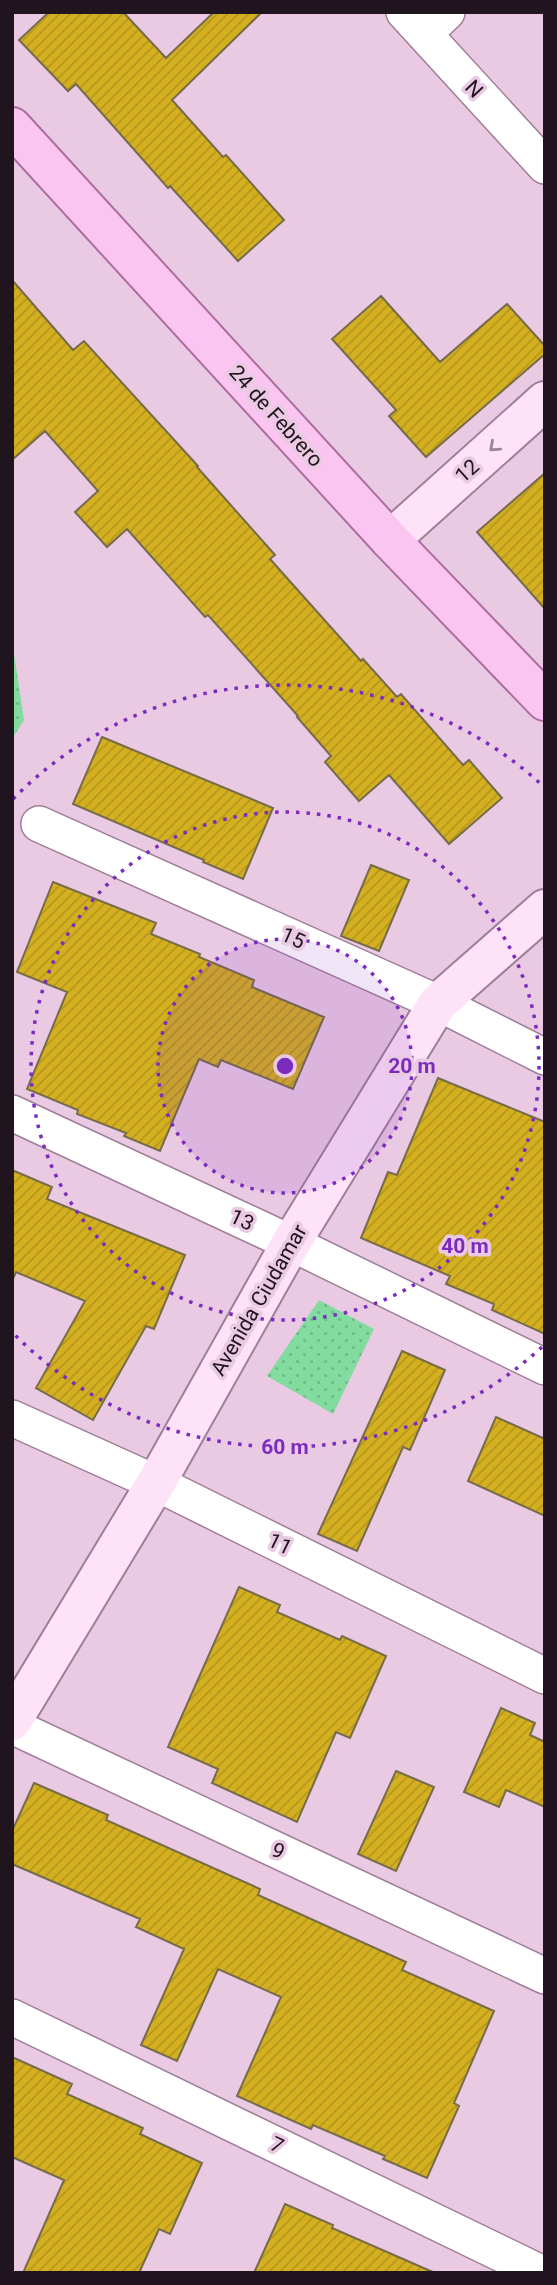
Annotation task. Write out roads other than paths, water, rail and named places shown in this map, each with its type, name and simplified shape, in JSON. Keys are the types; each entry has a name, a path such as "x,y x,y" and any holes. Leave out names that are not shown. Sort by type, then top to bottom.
{"main road":[{"name":"24 de Febrero","path":"12,127 390,540 545,701"},
{"name":"12","path":"390,540 545,401"},
{"name":"Avenida Ciudamar","path":"12,1724 156,1483 291,1242 438,1003 545,909"}],"street":[{"name":"N","path":"425,19 545,166"},
{"name":"15","path":"39,824 438,1003 545,1057"},
{"name":"13","path":"12,1113 291,1242 545,1367"},
{"name":"11","path":"12,1418 156,1483 545,1676"},
{"name":"9","path":"12,1724 545,1976"},
{"name":"7","path":"12,2017 541,2273"}]}
